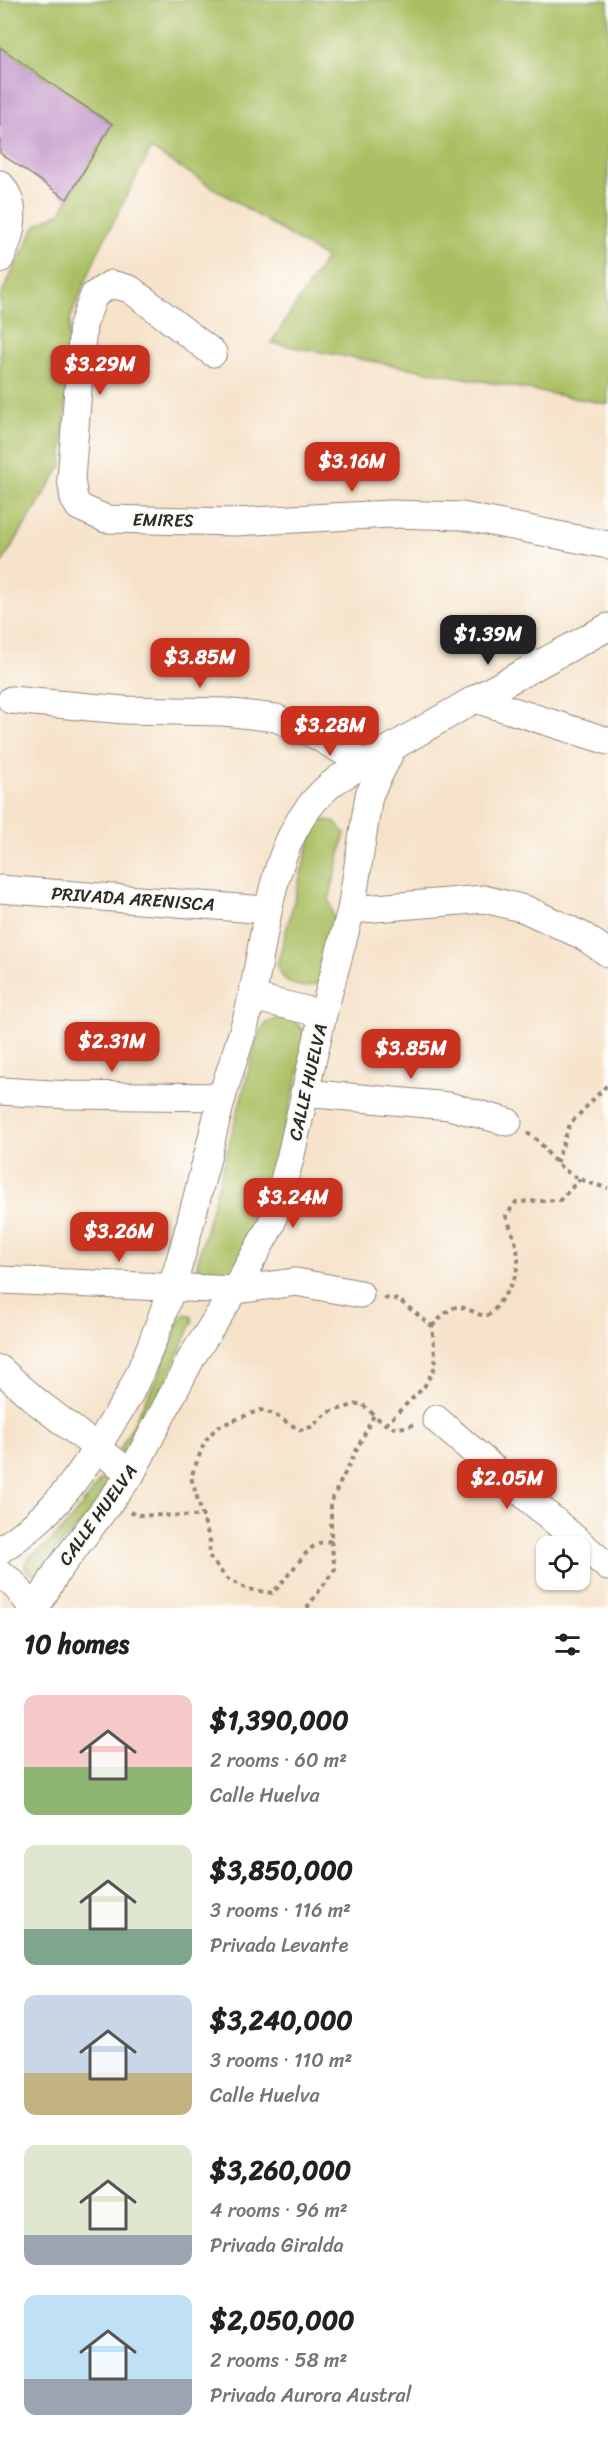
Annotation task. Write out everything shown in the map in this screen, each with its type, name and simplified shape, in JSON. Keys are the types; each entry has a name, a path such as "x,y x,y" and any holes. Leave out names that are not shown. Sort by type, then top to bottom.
{"street":[{"path":"0,184 12,210 12,222 6,248 0,259"},
{"name":"EMIRES","path":"213,353 130,289 111,284 94,295 83,324 72,467 72,490 74,499 80,507 106,519 236,522 391,514 462,516 608,545"},
{"name":"CALLE HUELVA","path":"34,1608 58,1570 131,1474 192,1357 236,1290 271,1225 290,1159 323,1014 351,910 373,768 392,749 475,699 608,627"},
{"path":"475,699 608,741"},
{"path":"11,700 124,710 224,712 276,718 315,735 373,768"},
{"path":"0,1550 22,1536 47,1515 70,1489 128,1396 152,1341 191,1224 222,1097 252,997 267,910 285,850 299,822 322,790 373,768"},
{"name":"PRIVADA ARENISCA","path":"0,889 267,910"},
{"path":"351,910 484,899 525,909 583,936 608,953"},
{"path":"252,997 323,1014"},
{"path":"0,1091 69,1095 222,1097"},
{"path":"304,1093 449,1106 508,1122"},
{"path":"0,1280 236,1290 296,1282 360,1294"},
{"path":"0,1369 131,1474"},
{"path":"436,1419 608,1568"},
{"path":"0,1573 13,1583 34,1608"}],"path":[{"path":"556,1163 570,1124 608,1084"},
{"path":"508,1122 540,1140 556,1163 580,1179 592,1185 608,1188"},
{"path":"432,1326 452,1308 464,1307 485,1316 490,1314 506,1294 518,1268 518,1248 506,1216 516,1202 560,1200 580,1179"},
{"path":"360,1294 399,1300 432,1326 436,1365 424,1387 385,1425"},
{"path":"331,1541 318,1543 308,1551 283,1584 272,1593 247,1589 225,1578 209,1556 210,1541 191,1477 205,1441 217,1427 260,1410 273,1414 300,1430 311,1427 329,1412 361,1403 385,1425 398,1429 436,1419"},
{"path":"307,1608 334,1569 331,1501 374,1415"},
{"path":"111,1500 135,1515 204,1516"}],"green space":[{"path":"0,0 608,0 608,404 271,343 326,258 151,149 97,254 70,319 62,465 0,566 0,297 36,225 61,212 112,124 0,47"},
{"path":"323,820 334,821 345,833 329,900 335,923 320,981 314,985 301,986 284,978 277,966 312,832 314,827"},
{"path":"277,1017 297,1024 303,1031 307,1042 264,1204 236,1265 228,1273 218,1277 203,1272 197,1266 198,1260 259,1032 268,1021"},
{"path":"186,1314 191,1316 193,1321 167,1380 128,1454 119,1451 158,1376 182,1316"},
{"path":"105,1478 109,1482 85,1520 45,1560 38,1574 29,1574 24,1566 28,1558 59,1533 101,1479"}],"building":[{"path":"0,47 112,124 67,199 0,153"}]}
